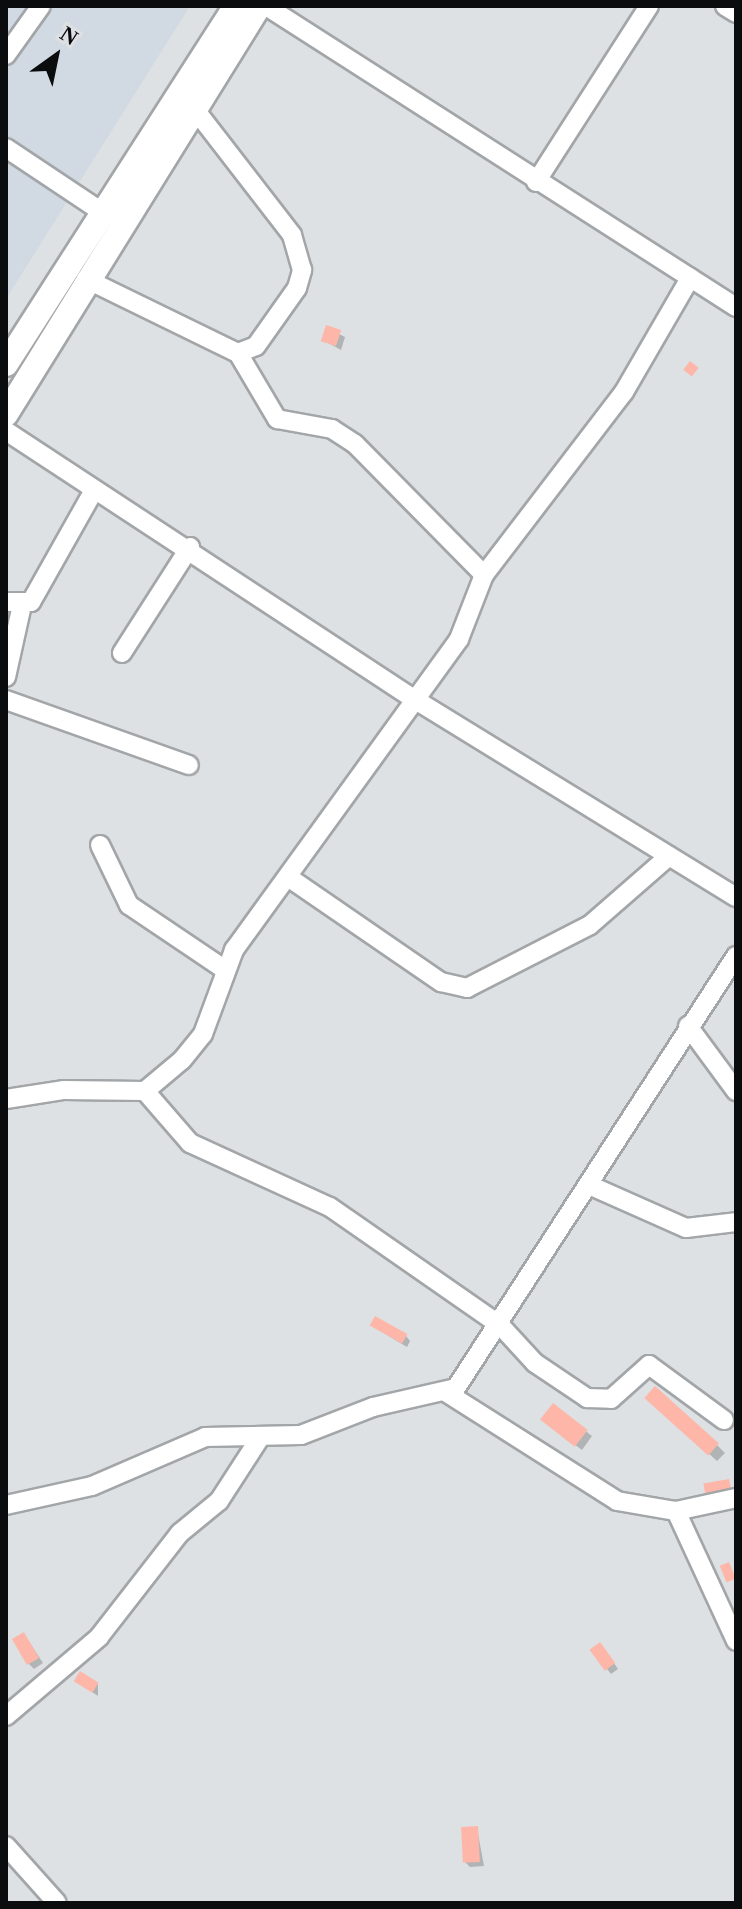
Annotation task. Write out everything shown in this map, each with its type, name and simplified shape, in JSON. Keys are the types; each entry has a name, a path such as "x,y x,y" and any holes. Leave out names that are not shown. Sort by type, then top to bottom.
{"main road":[{"path":"6,414 86,279 112,218 236,6"},
{"path":"6,364 194,108 259,6"}],"street":[{"path":"6,55 41,6"},
{"path":"266,6 536,182 736,307"},
{"path":"536,182 649,6"},
{"path":"725,6 736,13"},
{"path":"194,108 292,235 302,270 256,346 238,353"},
{"path":"6,148 112,218"},
{"path":"6,1099 64,1090 145,1091 203,1034 224,969 459,639 484,575 624,392 690,278"},
{"path":"86,279 238,353 277,419 332,429 355,444 484,575"},
{"path":"6,431 93,492 190,547 414,699 736,897"},
{"path":"6,677 14,603 31,602 93,492"},
{"path":"122,653 190,547"},
{"path":"6,700 189,765"},
{"path":"100,845 129,905 224,969"},
{"path":"288,877 441,982 467,988 590,925 669,856"},
{"path":"6,1505 92,1486 205,1437 301,1435 373,1407 447,1393 463,1382 688,1026 736,956"},
{"path":"688,1026 736,1091"},
{"path":"145,1091 190,1143 330,1207 500,1325 535,1363 587,1398 611,1399 649,1365 724,1420"},
{"path":"589,1185 686,1228 736,1222"},
{"path":"447,1393 476,1417 515,1432 593,1492 648,1511 676,1511 736,1498"},
{"path":"6,1716 99,1637 180,1533 219,1501 261,1436"},
{"path":"676,1511 736,1641"},
{"path":"6,1846 57,1903"}],"shaded area":[{"path":"6,6 190,6 6,299"}],"building":[{"path":"326,325 341,330 336,346 321,341"},
{"path":"690,361 699,368 692,376 683,370"},
{"path":"375,1316 407,1334 402,1344 370,1326"},
{"path":"655,1386 719,1444 708,1455 644,1398"},
{"path":"553,1403 588,1430 575,1447 540,1420"},
{"path":"729,1479 731,1490 705,1494 703,1484"},
{"path":"729,1562 736,1579 726,1582 720,1566"},
{"path":"24,1632 39,1658 27,1665 12,1639"},
{"path":"600,1642 615,1663 605,1671 589,1650"},
{"path":"80,1671 99,1683 92,1693 74,1681"},
{"path":"478,1826 480,1862 463,1863 461,1827"}]}
